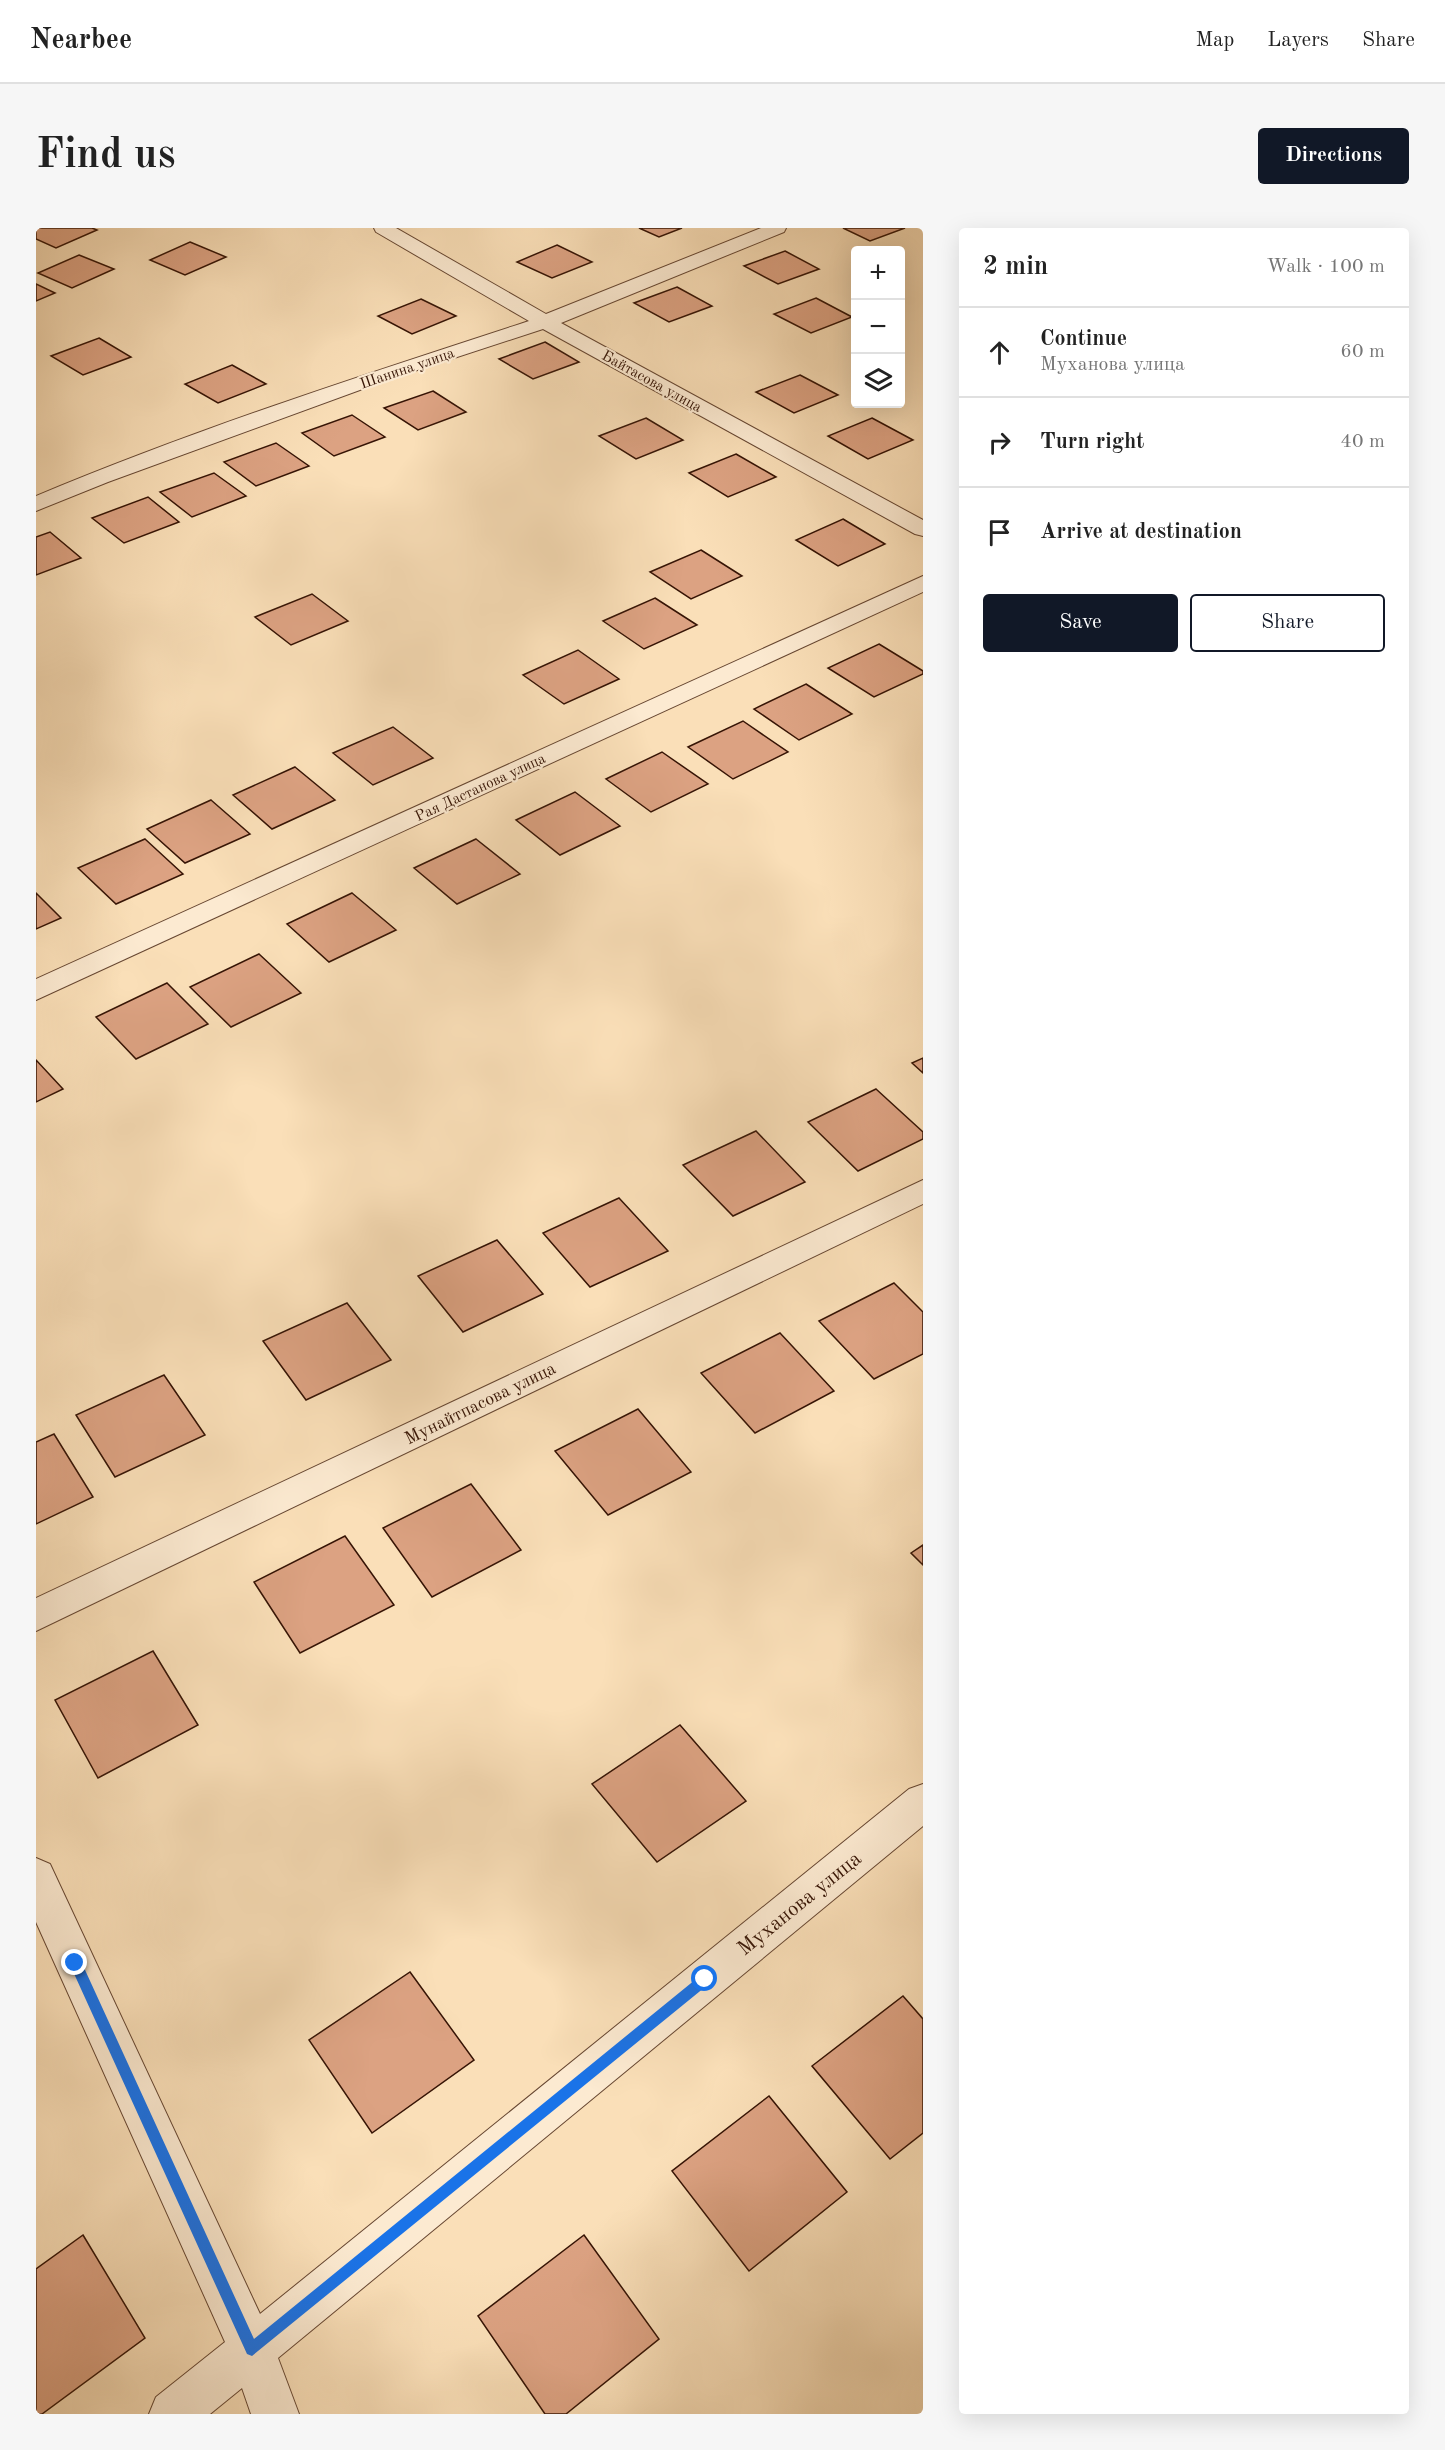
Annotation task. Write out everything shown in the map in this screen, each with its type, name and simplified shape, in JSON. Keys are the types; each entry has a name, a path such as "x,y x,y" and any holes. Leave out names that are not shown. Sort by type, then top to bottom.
{"street":[{"name":"Байтасова улица","path":"383,228 545,322 923,530"},
{"name":"Шанина улица","path":"36,504 100,477 372,379 545,322 777,228"},
{"name":"Рая Дастанова улица","path":"36,990 923,584"},
{"name":"Мунайтпасова улица","path":"36,1614 923,1191"},
{"name":"Муханова улица","path":"173,2414 923,1802"},
{"path":"36,1877 252,2349 275,2414"}],"building":[{"path":"36,228 92,228 97,230 56,248 36,239"},
{"path":"639,228 682,228 659,237"},
{"path":"843,228 905,228 870,241"},
{"path":"190,242 226,257 185,275 150,260"},
{"path":"557,245 592,262 552,278 517,262"},
{"path":"785,251 819,269 778,284 744,266"},
{"path":"79,255 114,269 72,288 38,273"},
{"path":"36,284 55,293 36,301"},
{"path":"677,287 712,306 669,322 634,303"},
{"path":"816,298 851,317 811,333 774,314"},
{"path":"421,299 456,316 412,334 378,316"},
{"path":"99,338 131,357 83,375 51,356"},
{"path":"545,342 579,362 533,379 499,359"},
{"path":"232,365 266,384 218,403 185,384"},
{"path":"800,375 838,395 794,413 756,392"},
{"path":"433,391 466,412 418,430 384,408"},
{"path":"352,415 385,437 334,456 302,433"},
{"path":"646,418 683,440 636,459 599,436"},
{"path":"872,418 913,440 868,459 828,436"},
{"path":"276,443 309,466 256,486 224,462"},
{"path":"736,454 776,477 728,497 689,473"},
{"path":"214,473 246,496 192,517 160,492"},
{"path":"148,497 179,522 124,543 92,518"},
{"path":"843,519 885,544 838,566 796,540"},
{"path":"50,532 81,558 36,575 36,537"},
{"path":"701,550 742,576 691,599 650,572"},
{"path":"312,594 348,621 291,645 255,617"},
{"path":"655,598 697,625 644,649 603,621"},
{"path":"879,644 923,671 923,674 874,697 828,668"},
{"path":"578,650 619,679 564,704 523,675"},
{"path":"806,684 852,714 799,740 754,709"},
{"path":"743,721 788,752 733,779 688,747"},
{"path":"393,727 433,758 373,785 333,753"},
{"path":"662,752 708,784 651,812 606,779"},
{"path":"295,767 335,800 272,829 233,795"},
{"path":"575,792 620,826 560,855 516,820"},
{"path":"211,800 250,834 185,863 147,829"},
{"path":"145,839 183,874 116,904 78,868"},
{"path":"476,839 520,874 457,904 414,868"},
{"path":"36,893 61,918 36,929"},
{"path":"352,893 396,930 329,962 287,924"},
{"path":"259,954 301,993 231,1027 190,987"},
{"path":"167,983 208,1024 136,1059 96,1017"},
{"path":"923,1058 923,1073 912,1063"},
{"path":"36,1060 63,1089 36,1102"},
{"path":"876,1089 923,1132 923,1139 858,1171 808,1122"},
{"path":"756,1131 805,1182 733,1216 683,1165"},
{"path":"619,1198 668,1251 590,1287 543,1233"},
{"path":"497,1240 543,1294 463,1332 418,1276"},
{"path":"894,1283 923,1312 923,1354 874,1379 819,1321"},
{"path":"347,1303 391,1360 306,1400 263,1341"},
{"path":"780,1333 834,1391 755,1433 701,1373"},
{"path":"164,1375 205,1435 115,1477 76,1415"},
{"path":"638,1409 691,1472 608,1515 555,1451"},
{"path":"54,1434 93,1497 36,1524 36,1442"},
{"path":"471,1484 521,1550 432,1597 383,1528"},
{"path":"345,1536 394,1605 300,1653 254,1582"},
{"path":"923,1545 923,1565 911,1553"},
{"path":"153,1651 198,1725 98,1778 55,1700"},
{"path":"680,1725 746,1801 657,1862 592,1784"},
{"path":"410,1972 474,2060 372,2133 309,2040"},
{"path":"903,1996 923,2019 923,2133 890,2159 812,2066"},
{"path":"769,2096 847,2192 749,2271 672,2171"},
{"path":"83,2235 145,2338 42,2414 36,2414 36,2269"},
{"path":"584,2235 659,2339 566,2414 545,2414 478,2316"}],"route":[{"path":"75,1963 252,2349 705,1979"}]}
